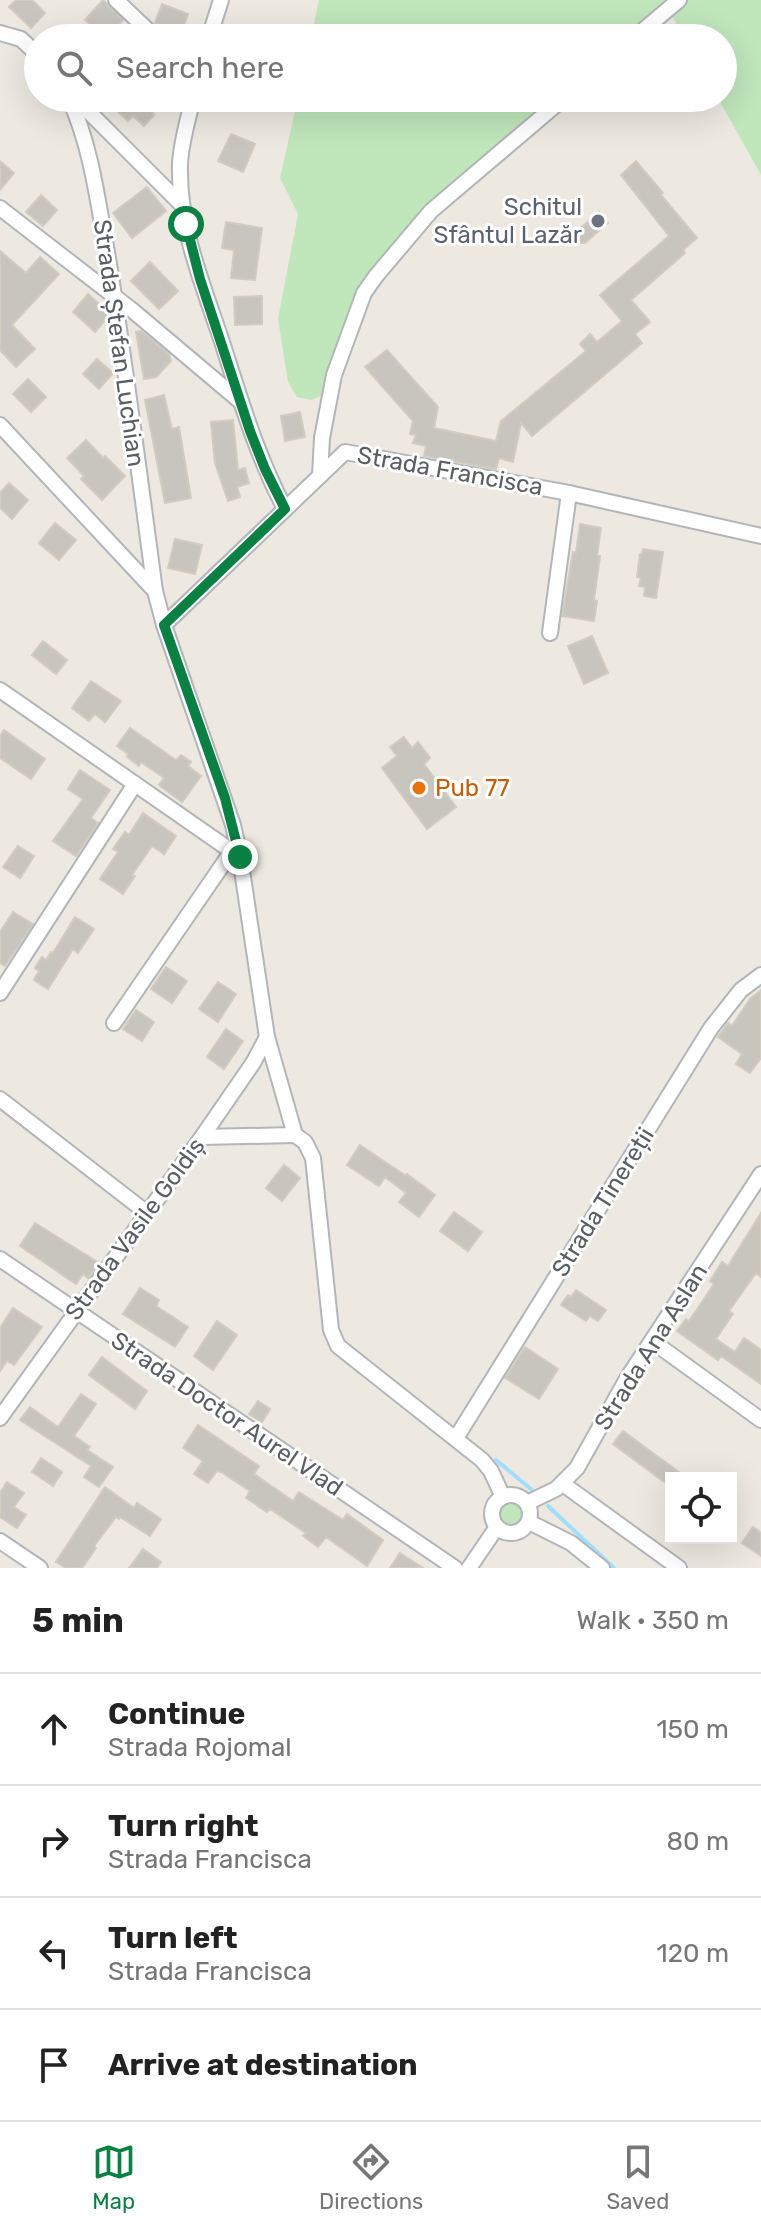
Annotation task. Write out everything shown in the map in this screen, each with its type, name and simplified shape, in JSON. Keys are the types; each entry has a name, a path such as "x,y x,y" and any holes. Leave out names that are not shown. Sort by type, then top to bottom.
{"street":[{"path":"116,0 141,24"},
{"path":"213,24 221,0"},
{"path":"651,24 679,0"},
{"path":"0,33 24,42"},
{"name":"Strada Ștefan Luchian","path":"76,112 91,162 114,297 155,591"},
{"path":"89,112 182,205"},
{"path":"190,112 181,152 182,205 189,243 257,452 285,509"},
{"path":"320,476 322,438 334,375 364,293 431,211 548,112"},
{"path":"0,208 241,402"},
{"path":"0,425 155,591 225,798 267,1037 295,1135"},
{"name":"Strada Francisca","path":"164,625 345,452 569,493 550,633"},
{"path":"569,493 761,536"},
{"path":"2,695 236,854"},
{"path":"0,993 135,784"},
{"path":"114,1023 236,854"},
{"name":"Strada Tinereții","path":"456,1438 711,1028 741,990 761,975"},
{"name":"Strada Vasile Goldiș","path":"0,1418 202,1137 253,1063 267,1037"},
{"path":"0,1099 147,1213"},
{"path":"202,1137 295,1135 305,1142 313,1158 331,1330 338,1346 456,1438 491,1471 503,1497"},
{"name":"Strada Ana Aslan","path":"527,1503 563,1484 583,1459 628,1377 754,1192 761,1174"},
{"path":"754,1192 761,1204"},
{"name":"Strada Doctor Aurel Vlad","path":"0,1259 455,1568"},
{"path":"652,1341 761,1420"},
{"path":"563,1484 679,1568"},
{"path":"516,1496 527,1503 529,1522 521,1531 502,1531 497,1527 492,1516 498,1500 516,1496"},
{"path":"529,1522 571,1543 602,1568"},
{"path":"469,1568 497,1527"},
{"path":"0,1541 40,1568"}],"green space":[{"path":"319,0 761,0 761,175 726,112 737,112 737,24 677,24 672,16 662,24 314,24"},
{"path":"295,112 557,112 445,206 389,266 364,304 324,394 312,400 297,397 288,382 278,319 298,214 280,178"},
{"path":"511,1502 520,1506 524,1515 520,1524 511,1528 502,1524 498,1515 502,1506"}],"building":[{"path":"16,0 32,0 45,13 35,24 27,24 9,7"},
{"path":"103,0 123,20 120,24 89,24 85,20"},
{"path":"162,4 188,14 184,24 155,23"},
{"path":"118,112 153,112 154,115 144,126 133,116 128,121"},
{"path":"231,134 255,144 243,172 218,161"},
{"path":"0,161 14,173 0,190"},
{"path":"636,161 697,238 683,250 685,253 631,300 650,322 635,334 642,343 532,436 521,423 513,462 499,458 496,469 424,456 426,446 413,443 416,435 410,434 413,421 365,367 387,350 438,407 434,428 496,441 501,421 586,351 580,344 590,334 597,342 622,321 600,295 669,236 621,175"},
{"path":"147,187 166,211 132,238 113,213"},
{"path":"41,195 57,210 43,226 26,212"},
{"name":"Schitul Sfântul Lazăr","path":"599,212 608,223 585,243 578,243 575,240 576,232"},
{"path":"226,222 262,228 255,280 231,278 234,250 222,248"},
{"path":"0,251 26,273 40,257 59,274 12,325 35,349 16,367 0,350"},
{"path":"150,262 178,291 159,309 131,281"},
{"path":"88,294 106,310 107,318 95,332 73,312"},
{"path":"262,296 262,324 235,325 234,297"},
{"path":"141,331 169,354 171,361 156,377 144,379 136,332"},
{"path":"97,359 113,373 99,389 83,374"},
{"path":"28,379 46,397 31,412 13,394"},
{"path":"164,395 172,429 179,427 191,498 165,503 145,400"},
{"path":"300,412 305,437 285,441 281,416"},
{"path":"233,420 238,470 245,468 249,483 237,487 240,497 228,501 215,463 211,422"},
{"path":"86,440 125,476 102,500 81,479 84,476 67,458"},
{"path":"9,483 28,500 12,519 0,508 0,493"},
{"path":"55,523 76,540 59,560 39,543"},
{"path":"580,524 601,528 594,621 562,616"},
{"path":"175,539 202,545 195,574 168,568"},
{"path":"643,549 663,552 656,598 644,596 645,587 639,586 641,578 637,577"},
{"path":"592,636 608,673 584,684 568,646"},
{"path":"43,641 67,660 56,674 32,655"},
{"path":"91,681 121,701 105,722 95,714 89,721 72,708"},
{"path":"130,728 176,760 181,755 191,762 188,766 201,776 182,802 159,785 164,778 141,762 139,766 117,746"},
{"path":"4,730 45,759 31,779 0,758 0,736"},
{"name":"Pub 77","path":"404,737 412,748 418,742 430,758 424,764 456,807 427,829 382,768 397,756 390,747"},
{"path":"80,770 110,790 91,818 98,823 76,856 53,841 83,799 68,789"},
{"path":"143,813 176,836 164,854 152,846 123,894 100,879 118,852 113,849 125,832 129,835"},
{"path":"18,846 34,856 20,878 3,867"},
{"path":"13,912 33,924 5,966 0,963 0,932"},
{"path":"75,917 94,929 78,953 73,949 48,989 34,980 39,971 35,968 42,957 46,960 53,953"},
{"path":"166,967 187,981 172,1003 151,989"},
{"path":"218,982 236,994 218,1022 199,1009"},
{"path":"761,990 761,1058 750,1073 736,1064 742,1054 718,1037 728,1023 732,1026 750,999"},
{"path":"136,1010 154,1022 142,1041 123,1029"},
{"path":"226,1029 243,1041 224,1069 207,1057"},
{"path":"360,1145 435,1195 419,1217 399,1202 406,1193 385,1177 379,1186 347,1165"},
{"path":"284,1165 300,1178 282,1201 266,1188"},
{"path":"454,1212 482,1232 468,1251 440,1231"},
{"path":"761,1213 761,1277 756,1273 729,1311 733,1314 716,1339 735,1352 744,1338 761,1350 761,1384 721,1356 718,1360 677,1331 686,1319 689,1321 714,1284 710,1281 722,1262 728,1266"},
{"path":"35,1223 99,1263 88,1278 83,1274 76,1284 20,1246"},
{"path":"140,1288 159,1300 156,1306 188,1327 175,1347 123,1314"},
{"path":"576,1290 606,1310 598,1321 590,1316 586,1321 561,1305"},
{"path":"13,1308 42,1327 14,1365 7,1361 0,1371 0,1328"},
{"path":"217,1321 237,1335 213,1370 194,1356"},
{"path":"525,1347 558,1369 539,1399 505,1378"},
{"path":"102,1357 147,1391 135,1409 89,1375"},
{"path":"81,1394 96,1404 74,1436 90,1447 87,1450 113,1467 99,1487 84,1477 91,1466 20,1420 30,1407 58,1427"},
{"path":"258,1401 270,1409 262,1422 249,1414"},
{"path":"198,1425 259,1466 254,1474 293,1501 299,1492 343,1520 347,1514 383,1540 367,1566 326,1537 318,1547 303,1536 306,1533 270,1509 267,1512 246,1498 250,1491 221,1472 217,1471 208,1483 194,1474 203,1461 183,1448"},
{"path":"623,1431 679,1472 665,1472 665,1483 613,1444"},
{"path":"41,1458 62,1472 53,1486 32,1472"},
{"path":"7,1482 24,1493 14,1507 26,1515 17,1528 0,1517 0,1493"},
{"path":"105,1487 134,1508 137,1503 161,1519 150,1536 116,1517 82,1568 66,1568 56,1562"},
{"path":"753,1527 761,1533 761,1556 742,1543"},
{"path":"143,1549 161,1562 157,1568 129,1568"},
{"path":"400,1553 423,1568 390,1568"}],"waterway":[{"path":"496,1460 532,1490"},
{"path":"548,1506 614,1568"}],"place":[{"name":"Schitul Sfântul Lazăr","path":"598,221"},
{"name":"Pub 77","path":"419,788"}],"route":[{"path":"186,224 200,279 257,452 285,509 164,625 225,798 240,857"}]}
